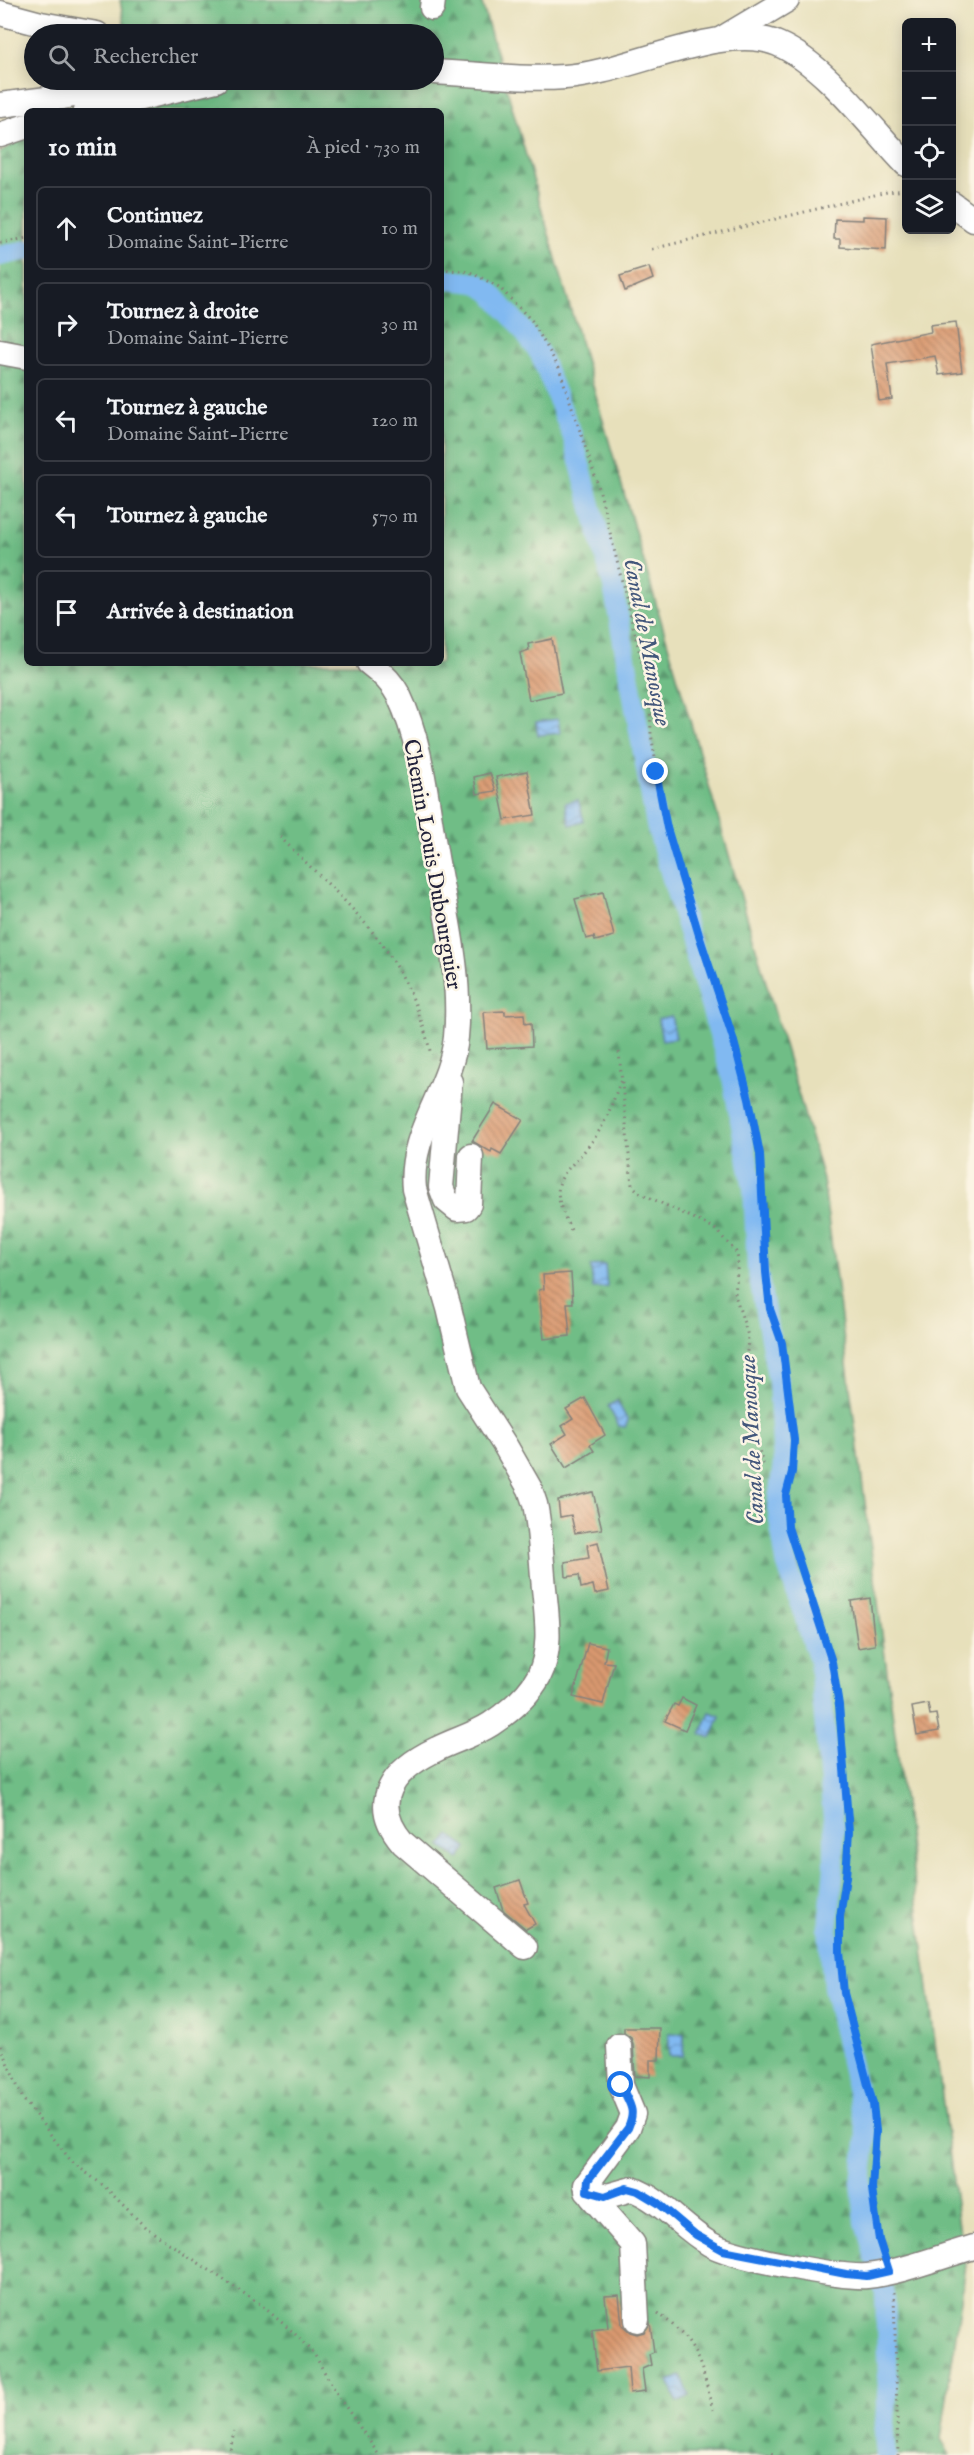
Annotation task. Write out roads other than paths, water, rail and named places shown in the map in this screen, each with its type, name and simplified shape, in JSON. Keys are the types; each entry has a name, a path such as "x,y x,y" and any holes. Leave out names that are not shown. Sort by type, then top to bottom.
{"street":[{"path":"444,72 565,77 595,73 723,38 787,0"},
{"path":"0,13 41,24"},
{"path":"723,38 760,39 776,43 798,56 844,96 902,160"},
{"path":"0,105 102,90"},
{"path":"99,108 174,90"},
{"path":"0,135 24,127"},
{"path":"956,207 974,220"},
{"path":"0,352 24,356"},
{"name":"Chemin Louis Dubourguier","path":"373,666 385,676 398,694 410,725 422,776 454,966 456,1036 447,1071 414,1157 414,1189 449,1308 457,1351 468,1388 510,1454 535,1504 541,1553 547,1649 539,1676 519,1701 490,1725 432,1751 404,1770 391,1785 385,1808 390,1825 403,1843 525,1947"},
{"path":"447,1071 450,1095 441,1187 446,1200 457,1209 466,1208 469,1203 471,1156"},
{"path":"619,2046 621,2085 633,2114 628,2128 588,2180 587,2191 633,2244 637,2320"},
{"path":"587,2191 605,2196 627,2188 638,2191 658,2203 696,2235 723,2250 819,2270 881,2273 974,2247"}],"water":[{"path":"558,719 560,733 538,735 536,722"},
{"path":"578,800 584,821 570,825 565,803"},
{"path":"671,1016 676,1038 662,1040 658,1019"},
{"path":"605,1265 607,1287 593,1288 591,1266"},
{"path":"617,1401 628,1421 625,1427 619,1426 608,1406"},
{"path":"710,1712 720,1716 711,1738 701,1734"},
{"path":"450,1835 467,1848 459,1859 441,1846"},
{"path":"669,2033 684,2034 683,2056 669,2056"},
{"path":"681,2376 690,2396 677,2402 669,2381"}],"waterway":[{"name":"Canal de Manosque","path":"0,256 24,251"},
{"name":"Canal de Manosque","path":"444,279 477,283 490,292 518,324 540,354 572,435 613,586 656,825 732,1078 753,1188 757,1268 778,1381 783,1463 777,1507 786,1562 819,1661 834,1830 834,1867 828,1928 833,1987 867,2135 861,2182 865,2222 885,2294 888,2382 884,2437 886,2455"}]}
